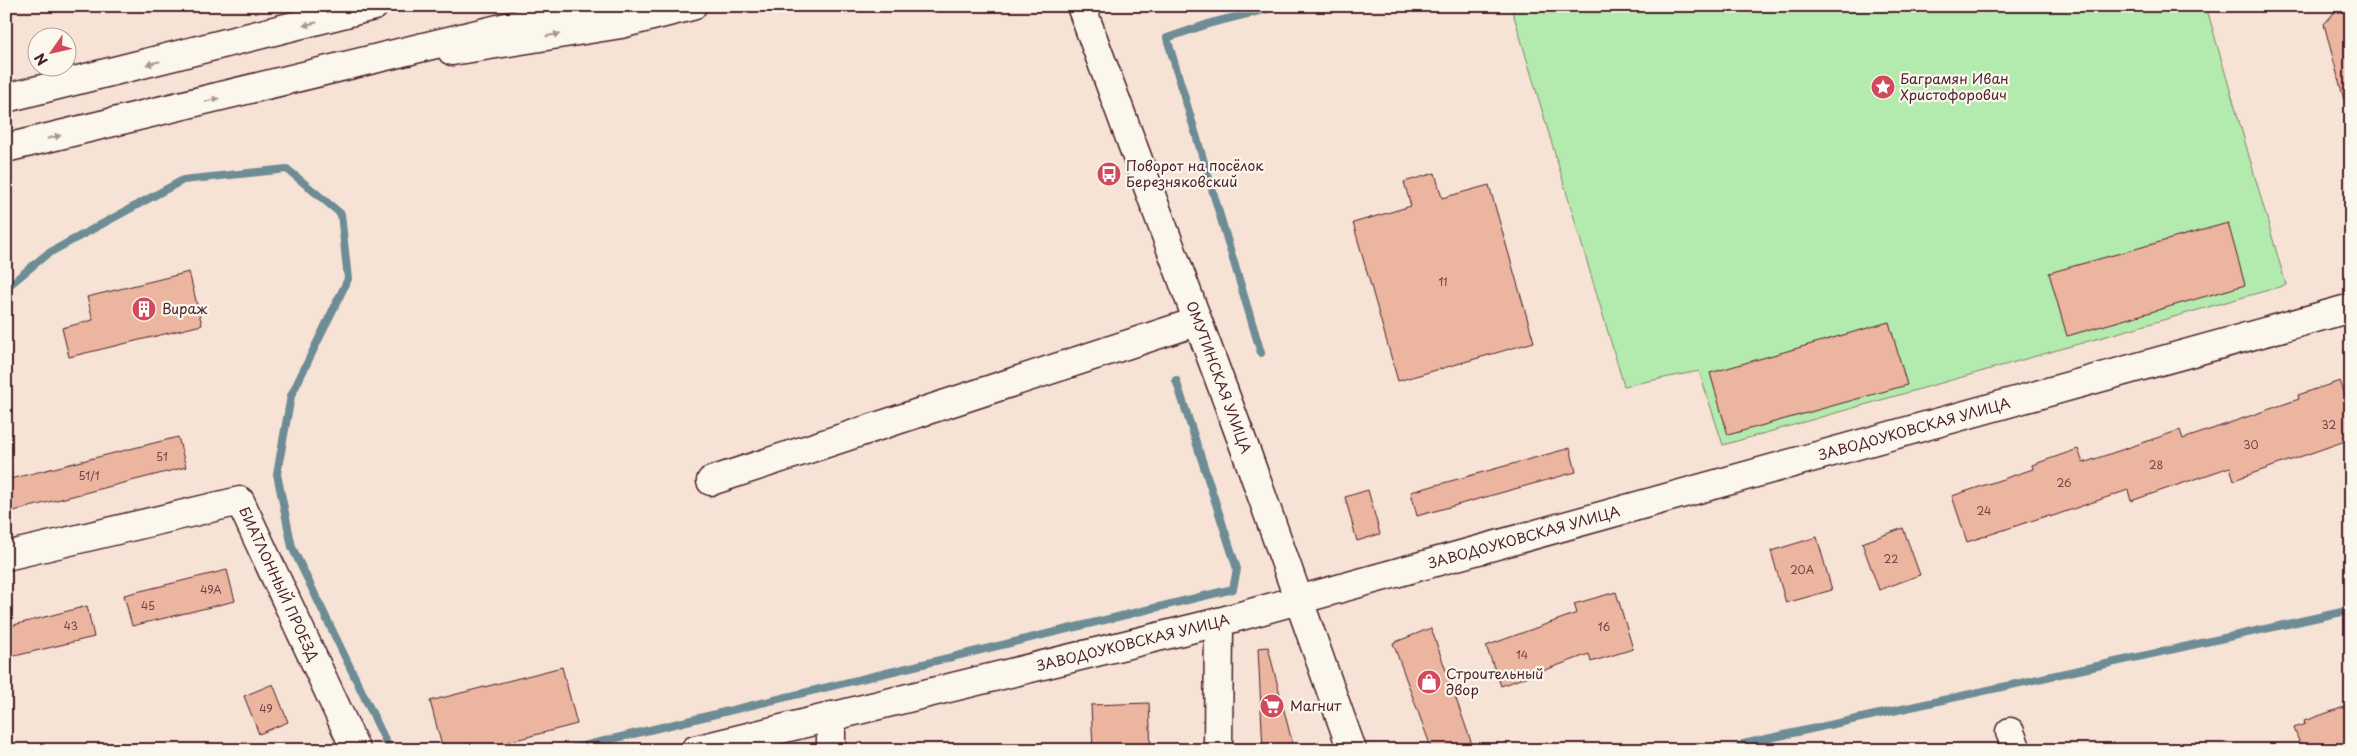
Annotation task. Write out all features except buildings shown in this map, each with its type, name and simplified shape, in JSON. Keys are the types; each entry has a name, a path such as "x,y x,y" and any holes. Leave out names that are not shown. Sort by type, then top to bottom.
{"main road":[{"path":"6,98 374,6"},
{"path":"6,148 332,71 593,6"},
{"path":"332,71 621,24 692,6"},
{"path":"1068,6 1099,57"},
{"name":"ОМУТИНСКАЯ УЛИЦА","path":"1080,6 1196,322 1247,454 1352,750"},
{"path":"1096,6 1099,57"},
{"name":"ЗАВОДОУКОВСКАЯ УЛИЦА","path":"695,750 1219,622 2351,308"},
{"path":"711,481 1196,322"},
{"name":"БИАТЛОННЫЙ ПРОЕЗД","path":"6,556 240,501 356,750"},
{"path":"1218,750 1219,622"},
{"path":"831,716 831,750"}],"green space":[{"path":"1511,6 2206,6 2286,285 1723,445 1699,371 1624,386"}],"waterway":[{"path":"1261,353 1167,38 1211,23 1280,6"},
{"path":"6,288 47,254 183,180 287,169 341,214 348,279 291,396 277,474 292,547 390,750"},
{"path":"567,750 1233,589 1237,569 1176,380"},
{"path":"1737,750 1743,744 2351,610"}],"place":[{"name":"Баграмян Иван Христофорович","path":"1883,87"},
{"name":"Поворот на посёлок Березняковский","path":"1109,174"},
{"name":"Вираж","path":"144,309"},
{"name":"Строительный двор","path":"1429,682"},
{"name":"Магнит","path":"1272,706"}]}
